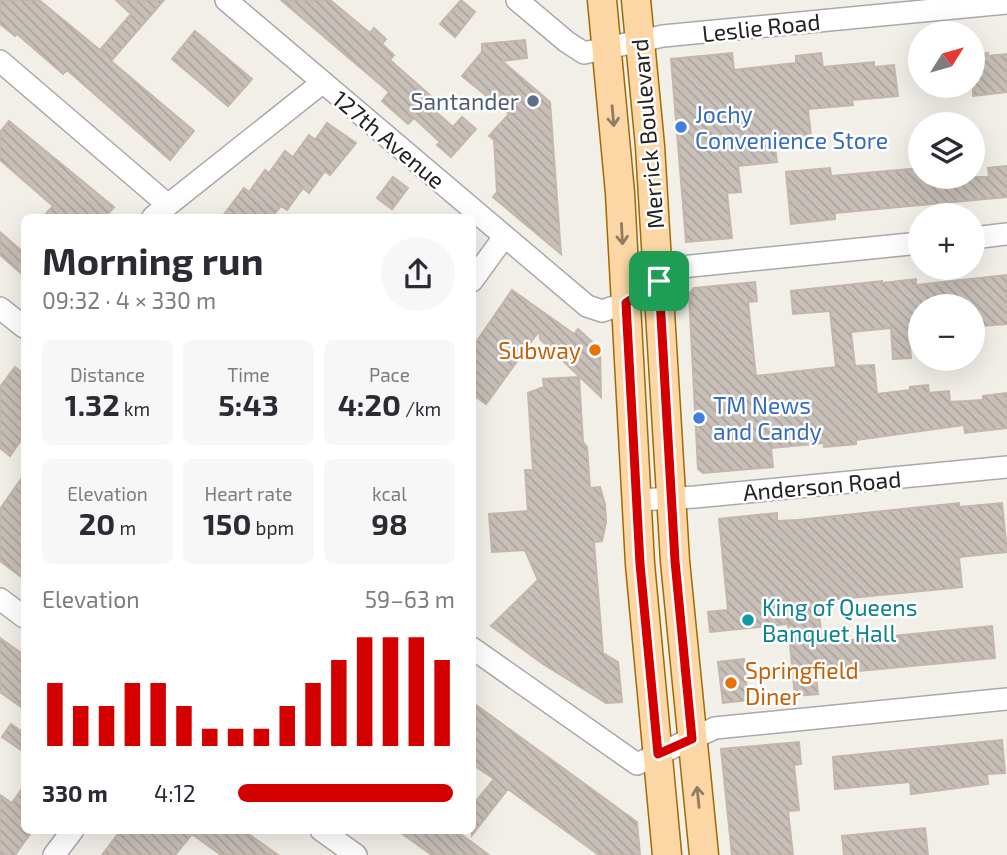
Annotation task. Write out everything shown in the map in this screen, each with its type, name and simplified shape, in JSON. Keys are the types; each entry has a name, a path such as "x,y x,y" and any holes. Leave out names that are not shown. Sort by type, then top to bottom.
{"main road":[{"name":"Merrick Boulevard","path":"602,0 626,303 637,500 667,855"},
{"name":"Merrick Boulevard","path":"636,0 659,281 675,561 704,855"}],"street":[{"name":"127th Avenue","path":"226,0 587,306 602,311 626,303 681,267 908,244"},
{"name":"Leslie Road","path":"517,0 584,53 663,36 847,9 1007,3"},
{"path":"0,61 161,211 323,82"},
{"path":"985,237 1007,234"},
{"path":"476,276 504,237"},
{"path":"0,308 21,323"},
{"name":"Anderson Road","path":"637,500 1007,467"},
{"path":"0,600 21,615"},
{"path":"476,651 637,764 715,728 1007,699"},
{"path":"54,855 70,834"},
{"path":"326,834 349,853"}],"building":[{"path":"0,0 39,0 100,50 131,14 116,0 164,0 111,61 194,131 170,160 67,70 63,74 17,34 15,36 0,24"},
{"path":"281,0 330,0 370,33 374,28 386,39 382,44 394,55 390,60 432,97 426,103 453,127 462,117 476,129 451,157 437,145 440,142 414,118 408,124 382,101 389,92"},
{"path":"461,0 475,12 455,37 440,24"},
{"path":"195,31 252,79 228,106 172,59"},
{"path":"525,40 527,58 502,61 550,102 561,254 493,197 497,192 494,140 489,136 509,114 462,76 482,52 482,44"},
{"path":"732,53 734,70 796,63 796,56 821,53 823,67 874,62 874,67 894,65 898,96 852,100 853,105 808,109 811,136 774,139 777,162 738,166 741,192 727,193 732,238 686,242 671,59"},
{"path":"985,53 988,53 988,56 1007,54 1007,92 985,95"},
{"path":"9,121 114,207 108,214 46,214 53,206 0,160 0,132"},
{"path":"327,123 356,143 330,175 325,171 309,193 303,188 287,210 281,206 274,214 224,214 244,188 249,192 265,170 269,173 285,151 293,157 309,135 315,140"},
{"path":"1007,166 1007,197 908,203 908,206 835,213 835,219 791,224 786,172 830,168 831,176 908,169 908,189 985,189 985,177 989,177 988,168"},
{"path":"393,177 408,188 392,209 377,198"},
{"path":"0,232 21,250 21,273 0,255"},
{"path":"1007,275 1007,324 985,326 985,294 908,294 908,358 893,359 891,328 851,332 855,366 874,365 877,394 928,385 929,393 949,391 950,402 983,400 983,396 1007,393 1007,428 965,433 964,425 856,440 856,444 824,447 824,443 771,448 773,467 703,473 698,469 689,294 694,288 755,282 757,301 748,302 756,376 836,367 830,311 793,314 791,291 882,281 916,280 916,285 985,280 985,277"},
{"path":"512,290 574,334 578,329 600,349 601,397 540,339 539,331 486,404 476,397 476,342"},
{"path":"15,367 21,372 21,440 10,456 0,448 0,387"},
{"path":"579,377 583,442 587,447 590,488 600,487 605,504 606,522 602,541 594,542 603,653 618,662 622,702 606,703 543,664 491,626 538,580 525,550 492,552 489,514 528,511 525,470 533,470 528,393 544,387 543,379"},
{"path":"21,479 21,577 0,561 0,509"},
{"path":"959,503 959,507 1002,503 1007,552 959,557 962,587 818,601 822,643 992,626 995,658 816,675 818,694 795,696 788,624 710,632 708,612 728,610 719,519 777,513 777,521 798,520"},
{"path":"0,638 21,653 21,707 0,692"},
{"name":"Springfield Diner","path":"744,659 748,700 723,703 718,662"},
{"path":"476,705 637,822 640,855 599,855 508,789 476,830 476,801 494,779 476,767"},
{"path":"11,724 21,731 21,750 2,737"},
{"path":"1002,740 1005,773 987,774 988,784 911,794 910,782 835,789 833,757"},
{"path":"799,742 801,764 794,765 799,810 788,811 793,855 732,855 721,749"},
{"path":"21,790 21,834 30,834 15,855 0,855 0,795 12,803"},
{"path":"925,828 928,855 844,855 842,836"},
{"path":"118,834 192,834 175,855 102,855"},
{"path":"192,834 249,834 278,855 221,855"},
{"path":"403,834 460,834 489,855 432,855"}],"place":[{"name":"Santander","path":"533,101"},
{"name":"Jochy Convenience Store","path":"681,127"},
{"name":"Subway","path":"595,350"},
{"name":"TM News and Candy","path":"699,418"},
{"name":"King of Queens Banquet Hall","path":"748,620"},
{"name":"Springfield Diner","path":"731,683"}],"route":[{"path":"659,281 675,561 692,739 658,754 640,564 626,303 659,281"}]}
